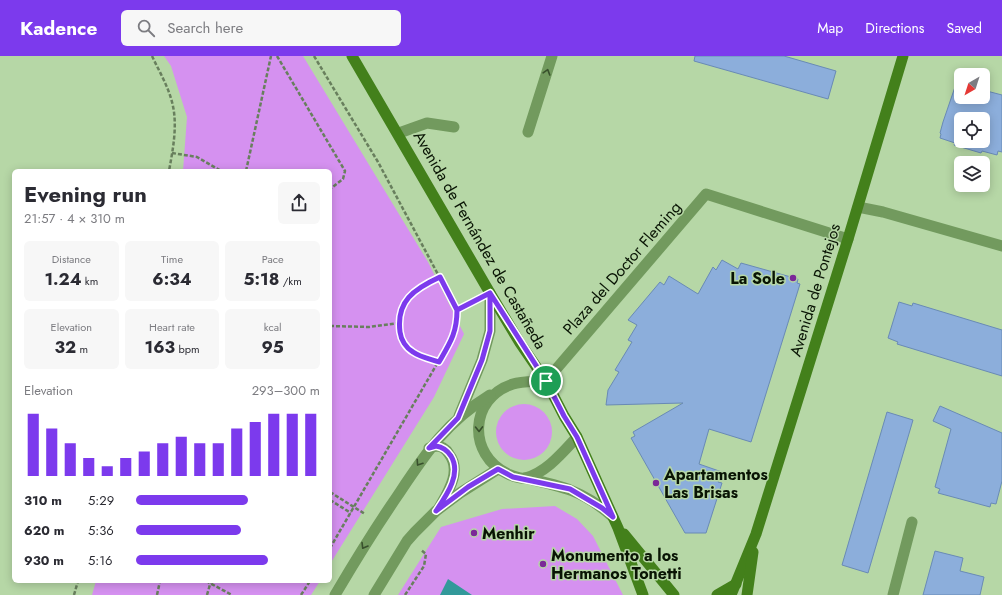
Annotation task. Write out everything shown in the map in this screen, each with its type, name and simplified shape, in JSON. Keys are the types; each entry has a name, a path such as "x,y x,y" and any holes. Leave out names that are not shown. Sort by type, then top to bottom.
{"main road":[{"name":"Avenida de Fernández de Castañeda","path":"352,56 490,293 546,381 564,416 577,437 618,528"},
{"name":"Avenida de Pontejos","path":"731,595 756,534 858,207 903,56"},
{"path":"618,528 643,595"},
{"path":"618,528 674,595"},
{"name":"Avenida de Pontejos","path":"747,595 756,534"},
{"path":"717,595 736,584"}],"street":[{"path":"528,132 552,56"},
{"path":"398,133 427,123 454,127"},
{"name":"Plaza del Doctor Fleming","path":"546,381 706,194 848,239"},
{"path":"858,207 1002,246"},
{"path":"458,418 482,360 490,331 490,293"},
{"path":"335,595 378,523 429,448 458,418 498,390 514,383 546,381"},
{"path":"498,390 486,402 479,418 479,443 487,458 498,469 513,477 525,478 570,489 602,508 613,517"},
{"path":"525,478 546,468 577,437"},
{"path":"429,448 436,446 445,449 455,464 454,476 450,487 436,511"},
{"path":"374,595 407,541 436,511 468,487 498,469"},
{"path":"893,595 912,522"}],"path":[{"path":"152,56 172,103 174,124 169,169"},
{"path":"246,169 271,56"},
{"path":"277,56 344,172 343,178 332,187"},
{"path":"314,56 378,162 457,310 457,325 452,338 332,545"},
{"path":"172,153 197,157 218,169"},
{"path":"439,362 412,352 404,343 399,323 401,311 411,296 420,286 440,277"},
{"path":"457,310 490,293"},
{"path":"332,326 369,327 399,323"},
{"path":"332,501 351,513"},
{"path":"405,595 424,566 426,554"},
{"path":"74,595 77,583"},
{"path":"157,595 160,583"},
{"path":"207,595 210,583"},
{"path":"212,583 232,595"},
{"path":"301,595 309,583"}],"shaded area":[{"path":"164,56 303,56 428,262 464,334 434,397 332,561 332,169 183,169 187,117 171,66"},
{"path":"518,404 530,404 544,412 552,426 550,443 544,452 530,460 518,460 508,455 501,448 496,438 496,426 501,416 508,409"},
{"path":"555,506 577,519 593,536 623,595 398,595 441,527 502,509"},
{"path":"95,583 319,583 311,595 92,595"}],"water":[{"path":"448,579 472,595 440,595"}],"building":[{"path":"695,56 784,56 836,71 828,99 694,61"},
{"path":"954,90 954,104 990,104 990,92 1002,95 1002,152 998,151 997,155 982,151 981,153 964,148 990,148 990,112 954,112 954,143 940,138 940,133"},
{"path":"722,260 738,269 741,263 798,279 797,283 800,284 751,442 709,429 699,464 722,472 718,482 722,483 706,533 685,533 631,438 635,436 633,432 683,403 606,405 608,390 619,372 615,370 632,342 628,340 637,325 628,320 660,282 664,285 669,276 698,294 713,267 716,270"},
{"path":"899,302 912,306 913,303 1002,330 1002,376 897,344 898,342 888,338"},
{"path":"940,406 1002,433 1002,481 996,504 991,503 990,507 938,493 940,489 935,487 951,429 933,421"},
{"path":"887,412 913,420 868,573 842,565"},
{"path":"935,551 963,558 960,571 984,577 980,595 923,595"}],"place":[{"name":"La Sole","path":"793,278"},
{"name":"Apartamentos Las Brisas","path":"656,483"},
{"name":"Menhir","path":"474,533"},
{"name":"Monumento a los Hermanos Tonetti","path":"543,564"}],"route":[{"path":"546,381 520,343 490,293 457,310 457,325 439,362 412,352 404,343 400,335 399,323 401,311 411,296 420,286 440,277 457,310 490,293 490,331 482,360 458,418 429,448 433,446 441,446 453,459 455,464 454,476 450,487 436,511 468,487 498,469 513,477 545,482 570,489 602,508 613,517 577,437 564,416 546,381"}]}
